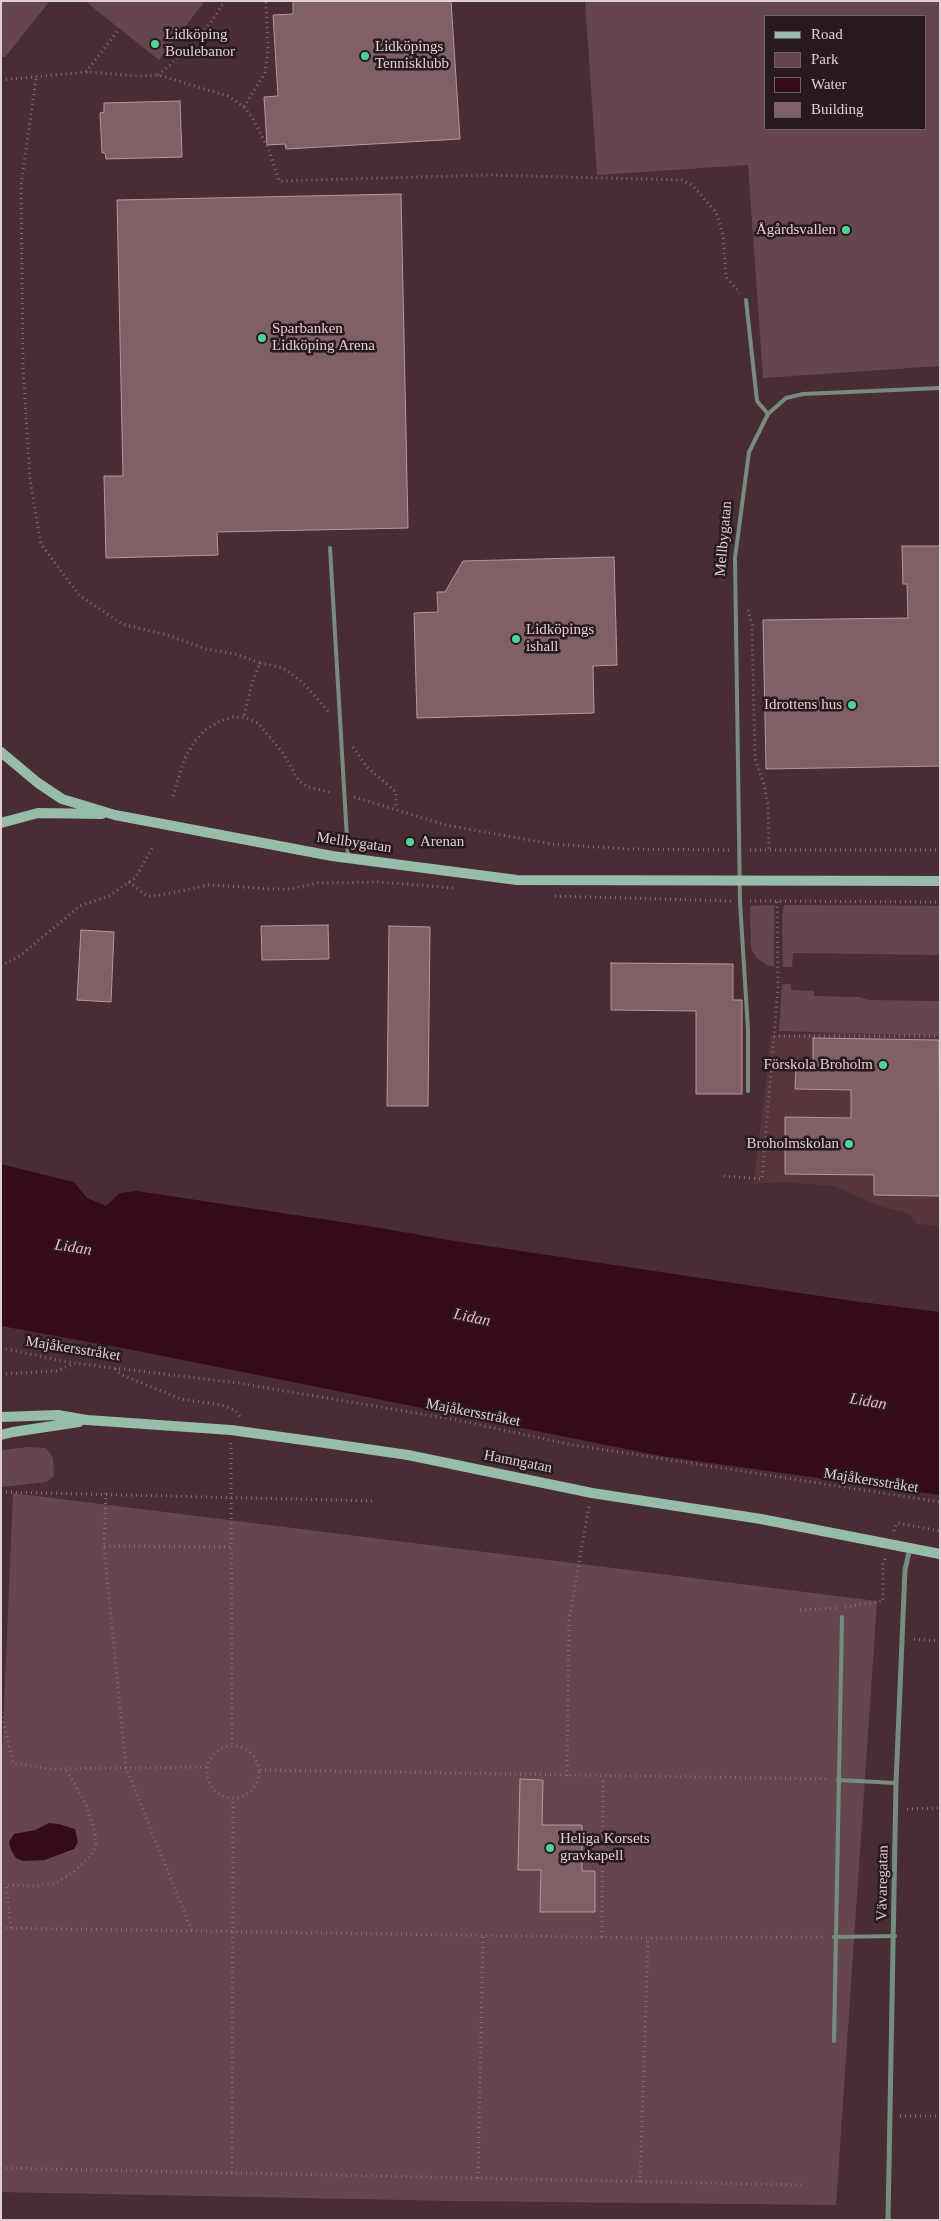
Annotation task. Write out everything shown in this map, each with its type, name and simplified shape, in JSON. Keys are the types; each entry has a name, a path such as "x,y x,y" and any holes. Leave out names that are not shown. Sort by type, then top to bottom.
{"main road":[{"name":"Mellbygatan","path":"1,752 38,783 62,799 116,815 348,858 517,880 740,879 940,881"},
{"name":"Mellbygatan","path":"1,823 38,813 116,815"},
{"path":"1,1417 58,1415 87,1420"},
{"name":"Hamngatan","path":"87,1420 236,1431 408,1455 592,1492 761,1519 940,1554"},
{"path":"1,1435 87,1420"}],"street":[{"name":"Vävaregatan","path":"888,2220 895,1936 896,1783 905,1570 910,1547"}],"lane":[{"path":"746,300 757,401 768,414"},
{"name":"Mellbygatan","path":"740,879 735,558 749,452 768,414 786,398 803,394 940,388"},
{"path":"330,548 348,858"},
{"path":"740,879 748,1030 748,1091"},
{"path":"834,2041 834,1937 842,1617"},
{"path":"838,1780 896,1783"},
{"path":"834,1937 895,1936"}],"path":[{"path":"158,75 186,51 211,22 225,1"},
{"path":"244,107 265,73 268,50 266,1"},
{"path":"86,72 119,29"},
{"path":"1,80 36,79 86,72 139,76 158,75 228,96 244,107 252,117 269,150 279,181 489,175 682,180 692,184 716,212 723,235 726,277 746,300"},
{"path":"36,79 20,185 23,366 30,480 40,544 79,595 122,624 167,635 206,649 235,654 260,663 252,683 244,717"},
{"path":"747,606 752,625 755,758 764,784 768,804 769,850"},
{"path":"173,796 184,760 200,736 220,720 244,717 258,723 266,731 283,753 299,782 313,789 344,795 446,825 551,844 629,849 940,850"},
{"path":"1,966 21,955 80,906 109,896 135,878 154,845"},
{"path":"724,1176 762,1179 778,988 778,900"},
{"path":"774,1036 940,1036"},
{"name":"Majåkersstråket","path":"1,1348 73,1364 238,1383 457,1420 588,1448 940,1502"},
{"path":"1,1374 57,1371 73,1364"},
{"path":"114,1368 122,1375 181,1399 221,1405 235,1410 241,1419 236,1431 232,1497 232,1745"},
{"path":"1,1492 106,1493 375,1501"},
{"path":"567,1776 569,1620 592,1492"},
{"path":"106,1493 104,1546 126,1768 192,1931"},
{"path":"800,1610 842,1608 883,1601 883,1564 896,1523 940,1531"},
{"path":"104,1546 232,1547"},
{"path":"903,1638 940,1640"},
{"path":"1,1712 12,1763 49,1769 208,1767"},
{"path":"232,1745 246,1748 257,1758 260,1770 256,1785 246,1795 233,1798 219,1794 210,1784 206,1772 210,1758 218,1749 232,1745"},
{"path":"11,1928 6,1885 34,1886 56,1883 74,1872 93,1853 96,1844 94,1829 86,1804 66,1769"},
{"path":"260,1770 838,1780"},
{"path":"602,1937 603,1777"},
{"path":"232,2173 233,1798"},
{"path":"896,1810 940,1808"},
{"path":"1,1928 648,1938 834,1937"},
{"path":"478,2178 482,1935"},
{"path":"640,2182 648,1938"},
{"path":"891,2117 940,2116"},
{"path":"1,2168 802,2185"}],"shaded area":[{"name":"Broholmskolan","path":"841,1033 940,1036 940,1226 917,1224 908,1213 882,1207 834,1186 781,1182 753,1184 766,1084 770,1035"}],"green space":[{"path":"1,1 50,1 5,57 1,57"},
{"name":"Lidköping Boulebanor","path":"85,1 205,1 159,60"},
{"name":"Ågårdsvallen","path":"585,1 940,1 940,366 763,378 748,165 597,175"},
{"path":"774,905 774,966 768,966 757,958 751,949 750,906"},
{"path":"784,905 940,906 940,955 793,953 792,967 783,967 782,917"},
{"path":"782,984 791,984 791,990 814,991 814,996 859,997 869,1000 940,1001 940,1036 779,1031"},
{"path":"28,1447 46,1448 53,1458 54,1476 47,1482 1,1487 1,1450"},
{"path":"13,1493 877,1601 836,2205 456,2201 1,2192 1,1777"}],"water":[{"name":"Lidan","path":"1,1164 74,1182 87,1198 106,1206 120,1193 137,1191 448,1240 853,1301 940,1312 940,1495 661,1456 128,1349 1,1326"},
{"path":"49,1823 75,1829 78,1842 74,1849 45,1860 23,1861 16,1858 9,1842 14,1834 35,1830"}],"building":[{"name":"Lidköpings Tennisklubb","path":"293,1 451,1 460,139 286,149 285,144 267,145 264,97 278,96 273,15 293,14"},
{"path":"180,101 182,157 106,159 105,153 102,153 100,113 104,112 104,103"},
{"name":"Sparbanken Lidköping Arena","path":"401,194 408,528 217,532 218,555 106,558 104,476 123,476 117,200"},
{"name":"Idrottens hus","path":"902,546 940,546 940,766 766,769 763,620 908,618 907,584 903,584"},
{"name":"Lidköpings ishall","path":"614,557 617,665 593,666 594,713 417,718 414,613 438,612 437,592 445,592 463,561"},
{"path":"328,925 329,959 262,960 261,926"},
{"path":"389,926 430,927 428,1106 387,1106"},
{"path":"81,930 114,932 111,1002 77,1000"},
{"path":"611,963 733,964 733,1000 742,1000 742,1094 696,1094 696,1011 611,1010"},
{"name":"Broholmskolan","path":"813,1038 939,1040 940,1196 874,1195 874,1175 785,1174 785,1117 851,1118 851,1090 795,1089 796,1067 813,1067"},
{"name":"Heliga Korsets gravkapell","path":"520,1779 543,1780 542,1825 582,1825 582,1871 595,1871 595,1912 540,1912 541,1870 518,1870"}],"place":[{"name":"Lidköping Boulebanor","path":"155,44"},
{"name":"Lidköpings Tennisklubb","path":"365,56"},
{"name":"Ågårdsvallen","path":"846,230"},
{"name":"Sparbanken Lidköping Arena","path":"262,338"},
{"name":"Lidköpings ishall","path":"516,639"},
{"name":"Idrottens hus","path":"852,705"},
{"name":"Arenan","path":"410,842"},
{"name":"Förskola Broholm","path":"883,1065"},
{"name":"Broholmskolan","path":"849,1144"},
{"name":"Heliga Korsets gravkapell","path":"550,1848"}]}
